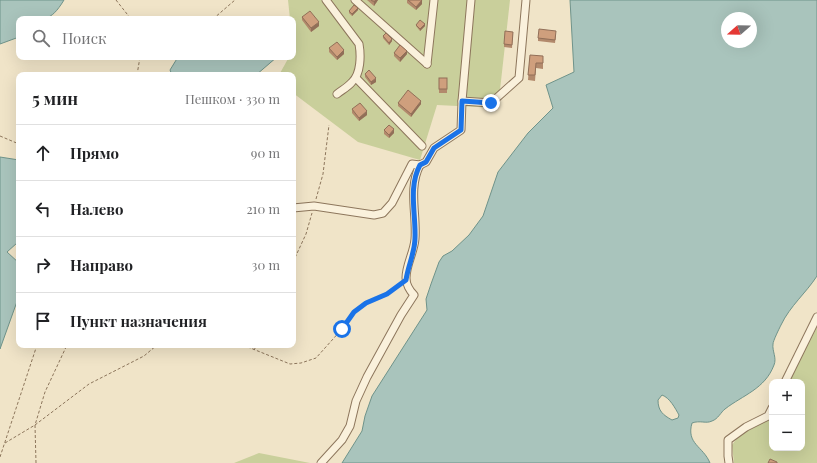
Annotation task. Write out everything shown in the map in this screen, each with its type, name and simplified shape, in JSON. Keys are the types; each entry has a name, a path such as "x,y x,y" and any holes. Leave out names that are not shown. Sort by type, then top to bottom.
{"street":[{"path":"326,0 359,44 360,59 356,78 353,82 336,94"},
{"path":"356,0 427,64 434,0"},
{"path":"296,208 314,206 374,215 383,213 392,203 412,164 420,165 426,162 434,148 461,130 462,101 471,0"},
{"path":"462,101 491,103 519,78 526,0"},
{"path":"356,78 422,146"},
{"path":"321,463 323,459 342,440 350,426 356,401 367,377 401,315 414,295 406,280 415,239 414,189 416,173 420,165"},
{"path":"786,379 817,317"},
{"path":"729,463 728,440 746,427 768,416 769,414"}],"path":[{"path":"116,0 129,16"},
{"path":"216,16 235,0"},
{"path":"137,72 139,60"},
{"path":"296,256 306,234 323,174 329,125"},
{"path":"0,136 16,143"},
{"path":"250,348 290,364 301,363 316,358 342,329 354,312 366,303 387,294 406,280"},
{"path":"0,456 36,348"},
{"path":"36,463 35,425 45,392 66,348"},
{"path":"5,443 35,425 89,384 144,356 153,348"}],"green space":[{"path":"288,0 510,0 498,108 437,105 420,160 358,142 296,95 296,72 281,72 287,60 296,60 296,16 290,16"},
{"path":"817,327 817,463 734,463 732,445 740,434 769,418 769,451 805,451 805,379 791,379"},
{"path":"259,453 310,463 234,463"}],"water":[{"path":"0,0 64,0 55,13 50,16 16,16 16,38 0,44"},
{"path":"570,0 817,0 817,276 789,312 779,329 773,342 775,362 770,373 759,386 725,409 714,420 710,422 692,423 691,436 710,463 342,463 362,431 365,416 372,396 427,310 426,299 439,262 443,256 452,251 469,235 483,216 498,172 528,133 553,108 546,85 574,72","holes":["662,395 667,398 679,415 678,418 672,420 666,416 659,407 658,400"]},
{"path":"176,60 274,60 260,72 171,72 170,70"},
{"path":"0,157 16,160 16,244 7,252 16,260 16,304 0,349"}],"building":[{"path":"408,0 422,0 416,7"},
{"path":"354,5 358,8 352,14 349,11"},
{"path":"310,11 319,22 311,28 302,17"},
{"path":"420,20 425,24 420,29 416,25"},
{"path":"539,29 556,31 555,40 538,38"},
{"path":"505,31 513,32 512,45 504,44"},
{"path":"386,33 392,39 389,43 383,36"},
{"path":"337,42 344,50 337,57 329,48"},
{"path":"400,45 407,51 400,58 394,53"},
{"path":"530,55 543,56 543,63 536,63 535,75 528,75"},
{"path":"369,70 376,78 371,82 365,74"},
{"path":"439,78 447,78 447,89 439,89"},
{"path":"408,90 421,101 411,114 398,103"},
{"path":"360,103 367,111 359,118 352,109"},
{"path":"389,125 394,129 389,135 384,130"},
{"path":"770,459 777,462 777,463 768,463"}],"route":[{"path":"342,329 354,312 366,303 387,294 406,280 415,239 414,189 416,173 420,165 426,162 434,148 461,130 462,101 491,103"}]}
